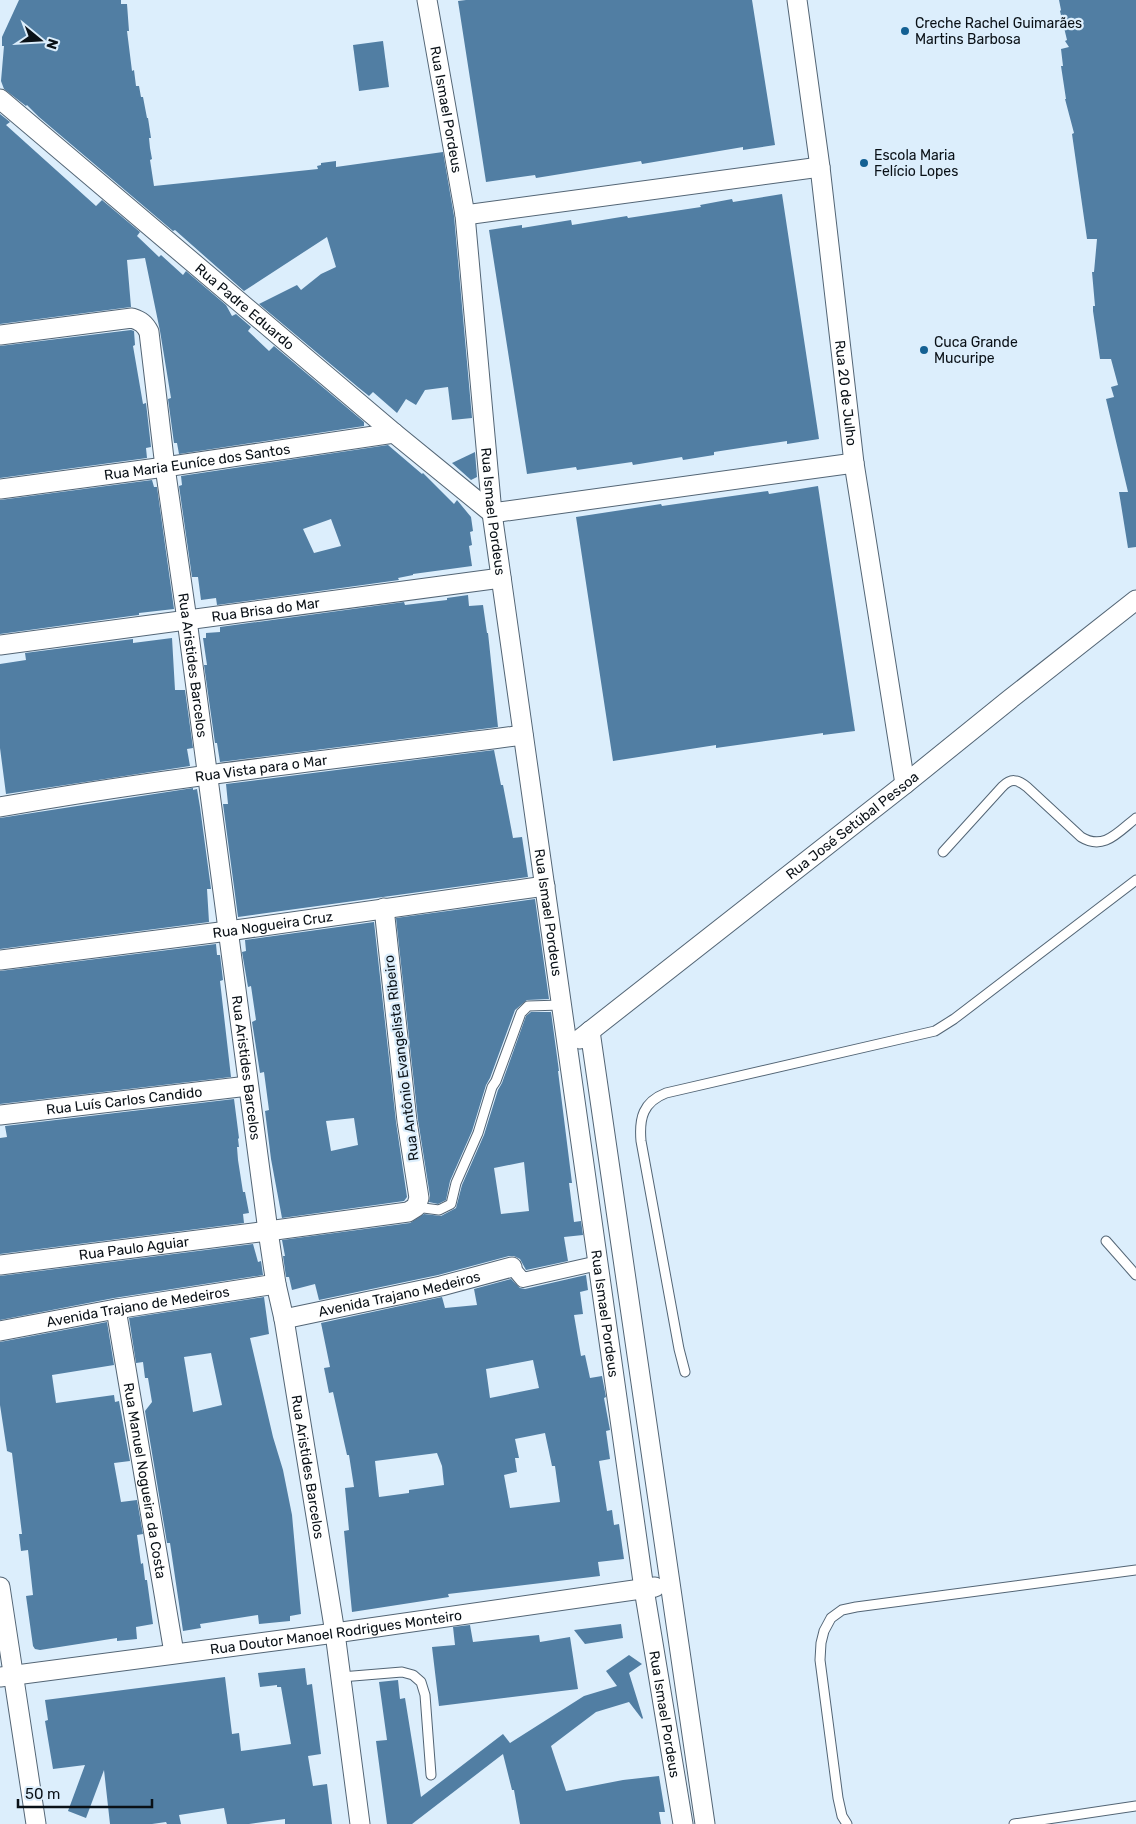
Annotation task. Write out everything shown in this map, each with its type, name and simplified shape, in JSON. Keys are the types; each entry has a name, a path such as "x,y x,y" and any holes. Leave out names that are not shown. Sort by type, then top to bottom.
{"street":[{"name":"Rua Ismael Pordeus","path":"428,0 465,215 492,513 523,736 644,1589 683,1824"},
{"name":"Rua 20 de Julho","path":"797,0 820,167 854,463 906,784"},
{"name":"Rua Padre Eduardo","path":"0,98 394,433 492,513"},
{"path":"465,215 820,167"},
{"name":"Rua Aristides Barcelos","path":"0,335 132,318 141,321 149,332 268,1231 335,1633 360,1824"},
{"name":"Rua Maria Euníce dos Santos","path":"0,489 166,467 394,433"},
{"path":"492,513 854,463"},
{"name":"Rua Brisa do Mar","path":"0,645 501,578"},
{"name":"Rua José Setúbal Pessoa","path":"568,1049 906,784 1136,600"},
{"name":"Rua Vista para o Mar","path":"0,807 208,776 523,736"},
{"name":"Rua Nogueira Cruz","path":"0,960 228,931 545,886"},
{"name":"Rua Antônio Evangelista Ribeiro","path":"384,908 407,1121 419,1198 416,1207"},
{"name":"Rua Ismael Pordeus","path":"590,1031 705,1824"},
{"name":"Rua Luís Carlos Candido","path":"0,1115 248,1086"},
{"name":"Rua Paulo Aguiar","path":"0,1265 408,1212 416,1207"},
{"path":"512,1267 523,1280 598,1263"},
{"name":"Avenida Trajano Medeiros","path":"284,1319 441,1286 512,1267"},
{"name":"Avenida Trajano de Medeiros","path":"0,1331 116,1309 276,1284"},
{"name":"Rua Manuel Nogueira da Costa","path":"116,1309 174,1653"},
{"name":"Rua Doutor Manoel Rodrigues Monteiro","path":"6,1676 335,1633 671,1584"},
{"path":"0,1587 6,1676 36,1824"}],"lane":[{"path":"943,852 1002,787 1007,782 1013,780 1020,781 1081,837 1090,842 1105,841 1136,818"},
{"path":"685,1372 679,1349 641,1141 640,1129 646,1106 655,1097 674,1091 936,1031 1136,880"},
{"path":"416,1207 439,1210 451,1204 456,1183 478,1133 492,1087 496,1081 521,1013 528,1006 561,1005"},
{"path":"1106,1241 1136,1275"},
{"path":"847,1824 842,1816 838,1798 820,1660 824,1631 831,1618 842,1610 856,1607 1136,1570"},
{"path":"341,1677 402,1672 413,1675 421,1682 425,1695 431,1775"},
{"path":"1014,1824 1136,1806"}],"building":[{"path":"19,0 121,0 121,4 127,4 129,31 127,31 132,71 134,70 136,86 139,86 148,118 152,159 150,160 154,186 318,169 317,166 321,165 321,163 336,161 336,167 443,152 454,216 472,418 452,420 448,387 425,390 416,405 406,399 397,413 373,392 369,396 259,304 297,285 301,290 321,274 336,267 327,237 244,291 27,105 4,89 1,81 4,46 2,46 2,37"},
{"path":"752,0 775,145 743,150 743,147 642,164 641,161 536,178 535,175 486,182 458,1"},
{"path":"1059,0 1136,0 1136,547 1128,548 1119,492 1128,492 1106,399 1114,397 1111,387 1118,385 1111,359 1100,359 1093,311 1093,306 1095,306 1092,272 1094,272 1097,239 1087,239 1072,134 1074,133 1065,99 1061,66 1063,66 1061,49 1069,47 1065,41 1067,40"},
{"path":"383,41 389,87 359,91 353,45"},
{"path":"0,114 10,122 6,125 96,206 102,200 140,232 137,236 159,257 161,255 183,275 186,271 226,305 232,316 236,314 251,327 248,331 269,351 274,346 364,422 364,426 179,454 177,443 174,443 168,399 171,398 145,258 127,260 131,307 0,324"},
{"path":"782,194 819,439 787,444 787,441 714,452 714,455 683,460 682,457 633,465 632,462 577,470 576,467 527,474 489,230 522,225 522,228 571,220 572,225 701,207 700,205 732,199 733,202"},
{"path":"134,331 135,345 133,346 143,404 146,403 151,447 146,448 147,458 0,478 0,346"},
{"path":"388,445 423,473 454,504 457,500 471,517 473,531 470,532 472,545 469,546 472,566 413,574 398,578 399,580 217,605 216,598 201,600 198,577 192,577 179,486 182,485 181,476","holes":["331,519 341,546 314,553 303,529"]},
{"path":"475,452 477,477 471,480 452,463"},
{"path":"152,480 154,487 157,487 174,609 0,634 0,500"},
{"path":"818,486 855,731 823,735 823,733 716,748 716,745 613,761 576,517 661,504 662,506 768,491 769,494"},
{"path":"468,595 469,606 483,605 488,633 498,727 220,762 217,743 215,743 204,665 207,665 203,638 206,638 206,633 220,632 220,627 404,602 405,605 447,600 447,598"},
{"path":"172,638 175,690 185,690 193,748 187,749 190,766 6,794 0,748 0,664 26,660 25,653 133,639 133,643"},
{"path":"494,750 513,838 522,837 528,877 238,917 223,804 228,804 226,784"},
{"path":"193,788 193,790 197,789 211,889 207,889 209,922 0,949 0,818"},
{"path":"535,899 549,999 527,1000 515,1010 486,1085 472,1131 450,1181 446,1200 438,1204 429,1202 430,1196 418,1120 396,918"},
{"path":"374,922 396,1122 407,1197 404,1201 282,1218 271,1159 265,1111 269,1110 264,1072 260,1073 252,1022 256,1020 251,986 248,987 242,952 246,951 245,940","holes":["354,1118 358,1145 331,1151 326,1121"]},
{"path":"216,944 217,955 220,955 223,980 220,981 231,1077 0,1104 0,971"},
{"path":"531,1012 551,1012 572,1183 569,1183 574,1222 581,1221 583,1235 564,1237 568,1261 526,1270 520,1259 509,1256 438,1275 319,1300 315,1284 292,1290 289,1277 286,1277 282,1240 410,1223 424,1214 441,1216 456,1208 462,1185 484,1135 498,1090 526,1016","holes":["524,1162 529,1211 501,1214 494,1168"]},
{"path":"234,1099 239,1138 239,1147 237,1147 238,1160 243,1192 245,1192 249,1213 243,1214 244,1223 0,1254 0,1138 7,1137 5,1126"},
{"path":"253,1244 258,1262 261,1261 263,1275 114,1298 0,1320 0,1276"},
{"path":"586,1275 588,1290 580,1292 583,1314 574,1315 581,1356 585,1355 590,1378 602,1376 610,1430 606,1431 610,1459 599,1461 607,1511 612,1510 614,1525 619,1524 624,1559 598,1562 600,1576 448,1594 449,1597 352,1612 344,1531 349,1530 345,1488 354,1487 349,1455 347,1455 333,1392 329,1393 324,1368 330,1367 321,1323 442,1297 445,1308 477,1305 474,1289 511,1279 520,1288 525,1289","holes":["533,1360 539,1388 490,1398 486,1369","545,1433 552,1466 555,1466 560,1502 510,1508 504,1475 517,1472 515,1458 519,1458 515,1439","437,1453 442,1466 444,1485 409,1490 409,1493 379,1497 375,1461"]},
{"path":"264,1297 269,1334 250,1338 273,1437 283,1470 292,1515 301,1614 290,1616 290,1621 259,1624 258,1615 200,1624 201,1628 183,1631 170,1543 167,1543 145,1411 152,1402 148,1378 145,1378 143,1362 136,1363 129,1318","holes":["211,1353 222,1405 193,1412 184,1357"]},
{"path":"107,1322 114,1365 52,1375 56,1403 114,1395 115,1402 119,1401 130,1461 114,1463 121,1502 137,1500 143,1534 137,1535 141,1564 143,1563 145,1580 147,1580 153,1624 136,1627 137,1639 117,1641 117,1638 40,1650 35,1649 26,1596 33,1595 28,1550 21,1551 19,1534 22,1534 12,1453 7,1451 0,1405 0,1342"},
{"path":"621,1624 623,1638 585,1644 574,1630"},
{"path":"470,1625 473,1642 539,1635 540,1642 570,1637 578,1689 439,1706 432,1647 455,1645 453,1627"},
{"path":"629,1655 642,1664 629,1673 643,1718 629,1702 596,1712 551,1746 566,1791 623,1780 659,1776 665,1812 659,1812 661,1824 520,1824 514,1790 512,1790 503,1754 412,1824 387,1824 376,1741 387,1740 379,1682 398,1680 400,1699 405,1698 421,1797 503,1734 510,1743 584,1696 617,1686 606,1671"},
{"path":"305,1668 307,1685 312,1684 321,1754 308,1756 313,1786 327,1784 332,1824 285,1824 285,1819 249,1824 227,1824 224,1808 179,1815 181,1824 167,1824 166,1822 110,1824 104,1770 86,1818 68,1811 85,1765 53,1769 45,1721 48,1720 45,1700 225,1677 232,1734 239,1733 241,1751 291,1744 281,1687 277,1687 277,1685 260,1687 258,1673"}],"place":[{"name":"Creche Rachel Guimarães Martins Barbosa","path":"905,31"},
{"name":"Escola Maria Felício Lopes","path":"864,163"},
{"name":"Cuca Grande Mucuripe","path":"924,350"}]}
